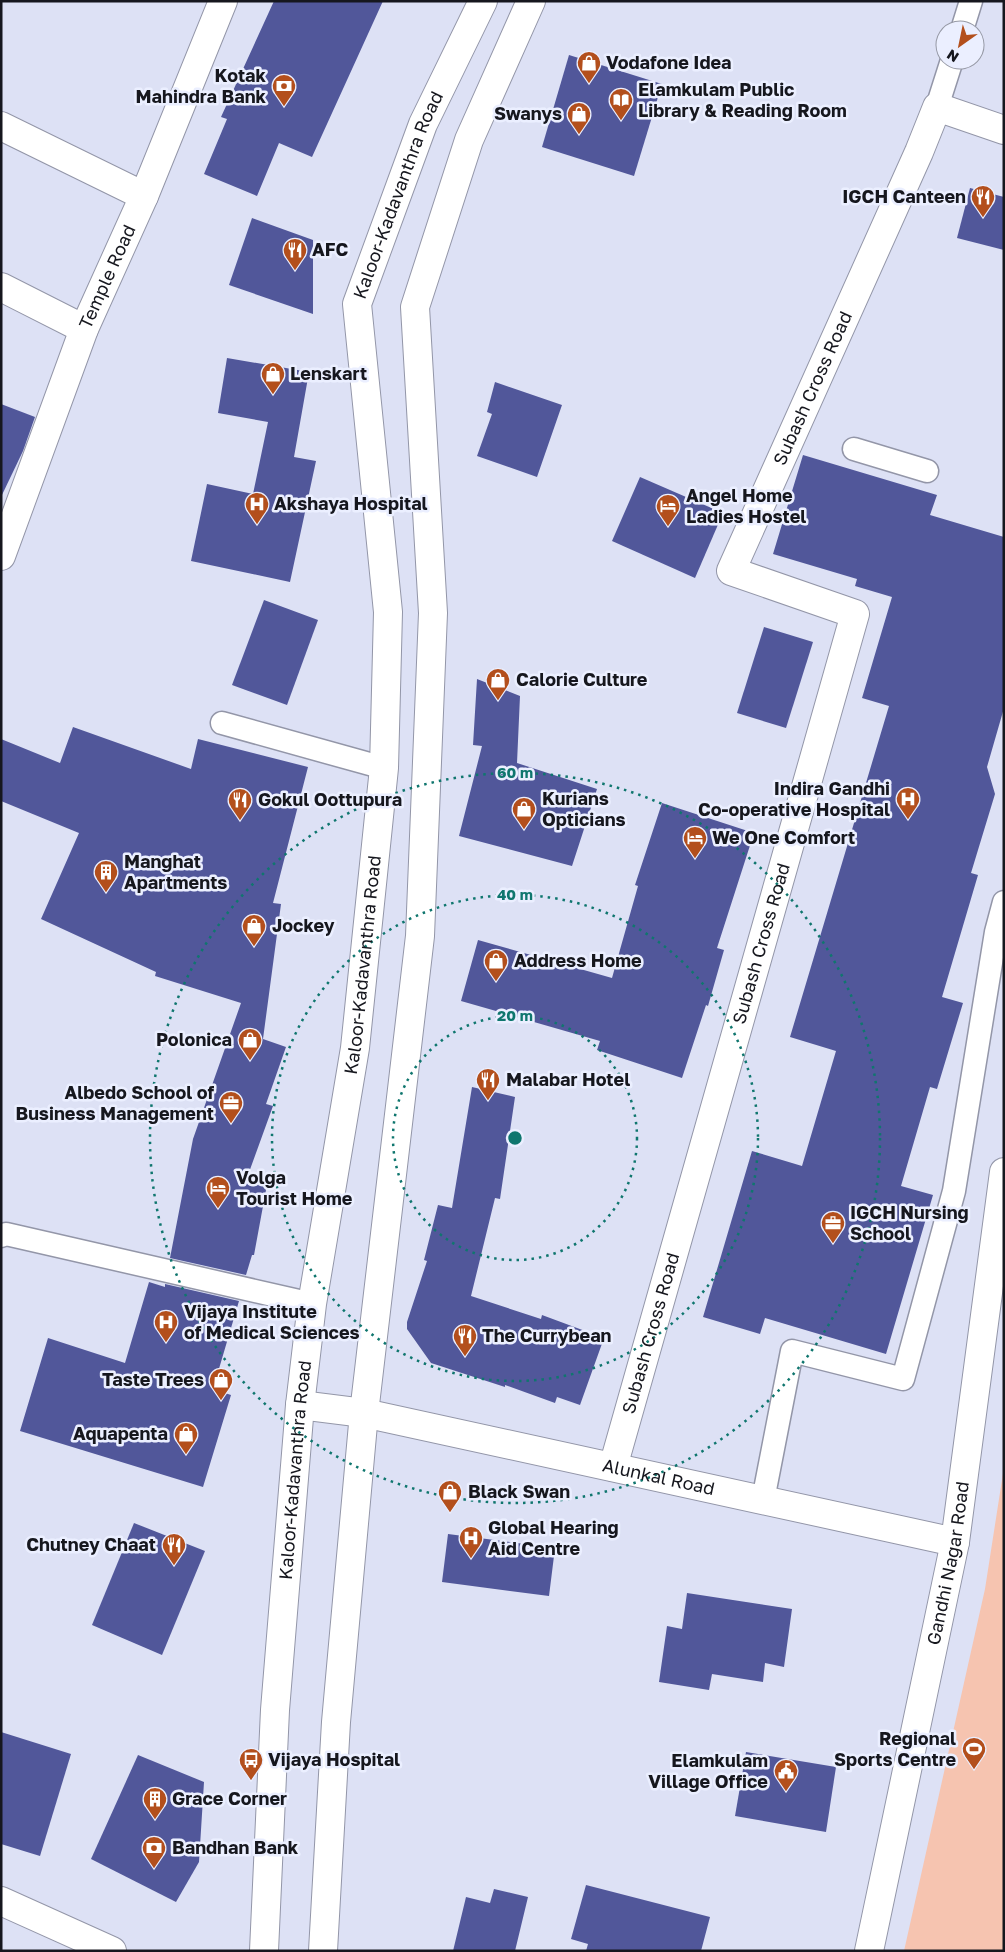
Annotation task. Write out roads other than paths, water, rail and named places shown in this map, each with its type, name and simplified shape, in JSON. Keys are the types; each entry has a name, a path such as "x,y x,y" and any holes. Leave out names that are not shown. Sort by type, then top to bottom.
{"main road":[{"name":"Temple Road","path":"1,556 84,329 144,196 224,1"},
{"name":"Kaloor-Kadavanthra Road","path":"264,1951 275,1710 300,1405 312,1304 355,1048 384,768 388,612 357,304 423,124 483,1"},
{"path":"323,1951 336,1722 364,1414 420,936 433,613 415,307 470,140 532,1"},
{"path":"937,107 1004,130"},
{"name":"Subash Cross Road","path":"613,1467 855,614 731,571 915,161 937,107"},
{"path":"1,126 144,196"},
{"path":"1,287 84,329"},
{"name":"Gandhi Nagar Road","path":"869,1951 955,1542 1004,1172"},
{"name":"Alunkal Road","path":"300,1405 364,1414 955,1542"},
{"path":"1,1901 112,1951"}],"lane":[{"path":"965,20 971,1"},
{"path":"937,107 949,70"},
{"path":"854,449 928,471"},
{"path":"222,723 384,768"},
{"path":"763,1500 792,1351 903,1379 954,1191 996,932 1004,902"},
{"path":"1,1236 6,1234 312,1304"}],"place":[{"name":"Vodafone Idea","path":"589,84"},
{"name":"Kotak Mahindra Bank","path":"284,107"},
{"name":"Elamkulam Public Library & Reading Room","path":"621,121"},
{"name":"Swanys","path":"579,135"},
{"name":"IGCH Canteen","path":"983,218"},
{"name":"AFC","path":"295,271"},
{"name":"Lenskart","path":"273,395"},
{"name":"Akshaya Hospital","path":"257,525"},
{"name":"Angel Home Ladies Hostel","path":"668,527"},
{"name":"Calorie Culture","path":"498,701"},
{"name":"Indira Gandhi Co-operative Hospital","path":"908,820"},
{"name":"Gokul Oottupura","path":"240,821"},
{"name":"Kurians Opticians","path":"524,830"},
{"name":"We One Comfort","path":"695,859"},
{"name":"Manghat Apartments","path":"106,893"},
{"name":"Jockey","path":"254,947"},
{"name":"Address Home","path":"496,982"},
{"name":"Polonica","path":"250,1061"},
{"name":"Malabar Hotel","path":"488,1101"},
{"name":"Albedo School of Business Management","path":"231,1124"},
{"name":"Volga Tourist Home","path":"218,1209"},
{"name":"IGCH Nursing School","path":"833,1244"},
{"name":"Vijaya Institute of Medical Sciences","path":"166,1343"},
{"name":"The Currybean","path":"465,1357"},
{"name":"Taste Trees","path":"221,1401"},
{"name":"Aquapenta","path":"186,1455"},
{"name":"Black Swan","path":"450,1513"},
{"name":"Global Hearing Aid Centre","path":"471,1559"},
{"name":"Chutney Chaat","path":"174,1566"},
{"name":"Regional Sports Centre","path":"974,1770"},
{"name":"Vijaya Hospital","path":"251,1781"},
{"name":"Elamkulam Village Office","path":"786,1792"},
{"name":"Grace Corner","path":"155,1820"},
{"name":"Bandhan Bank","path":"154,1869"}]}
